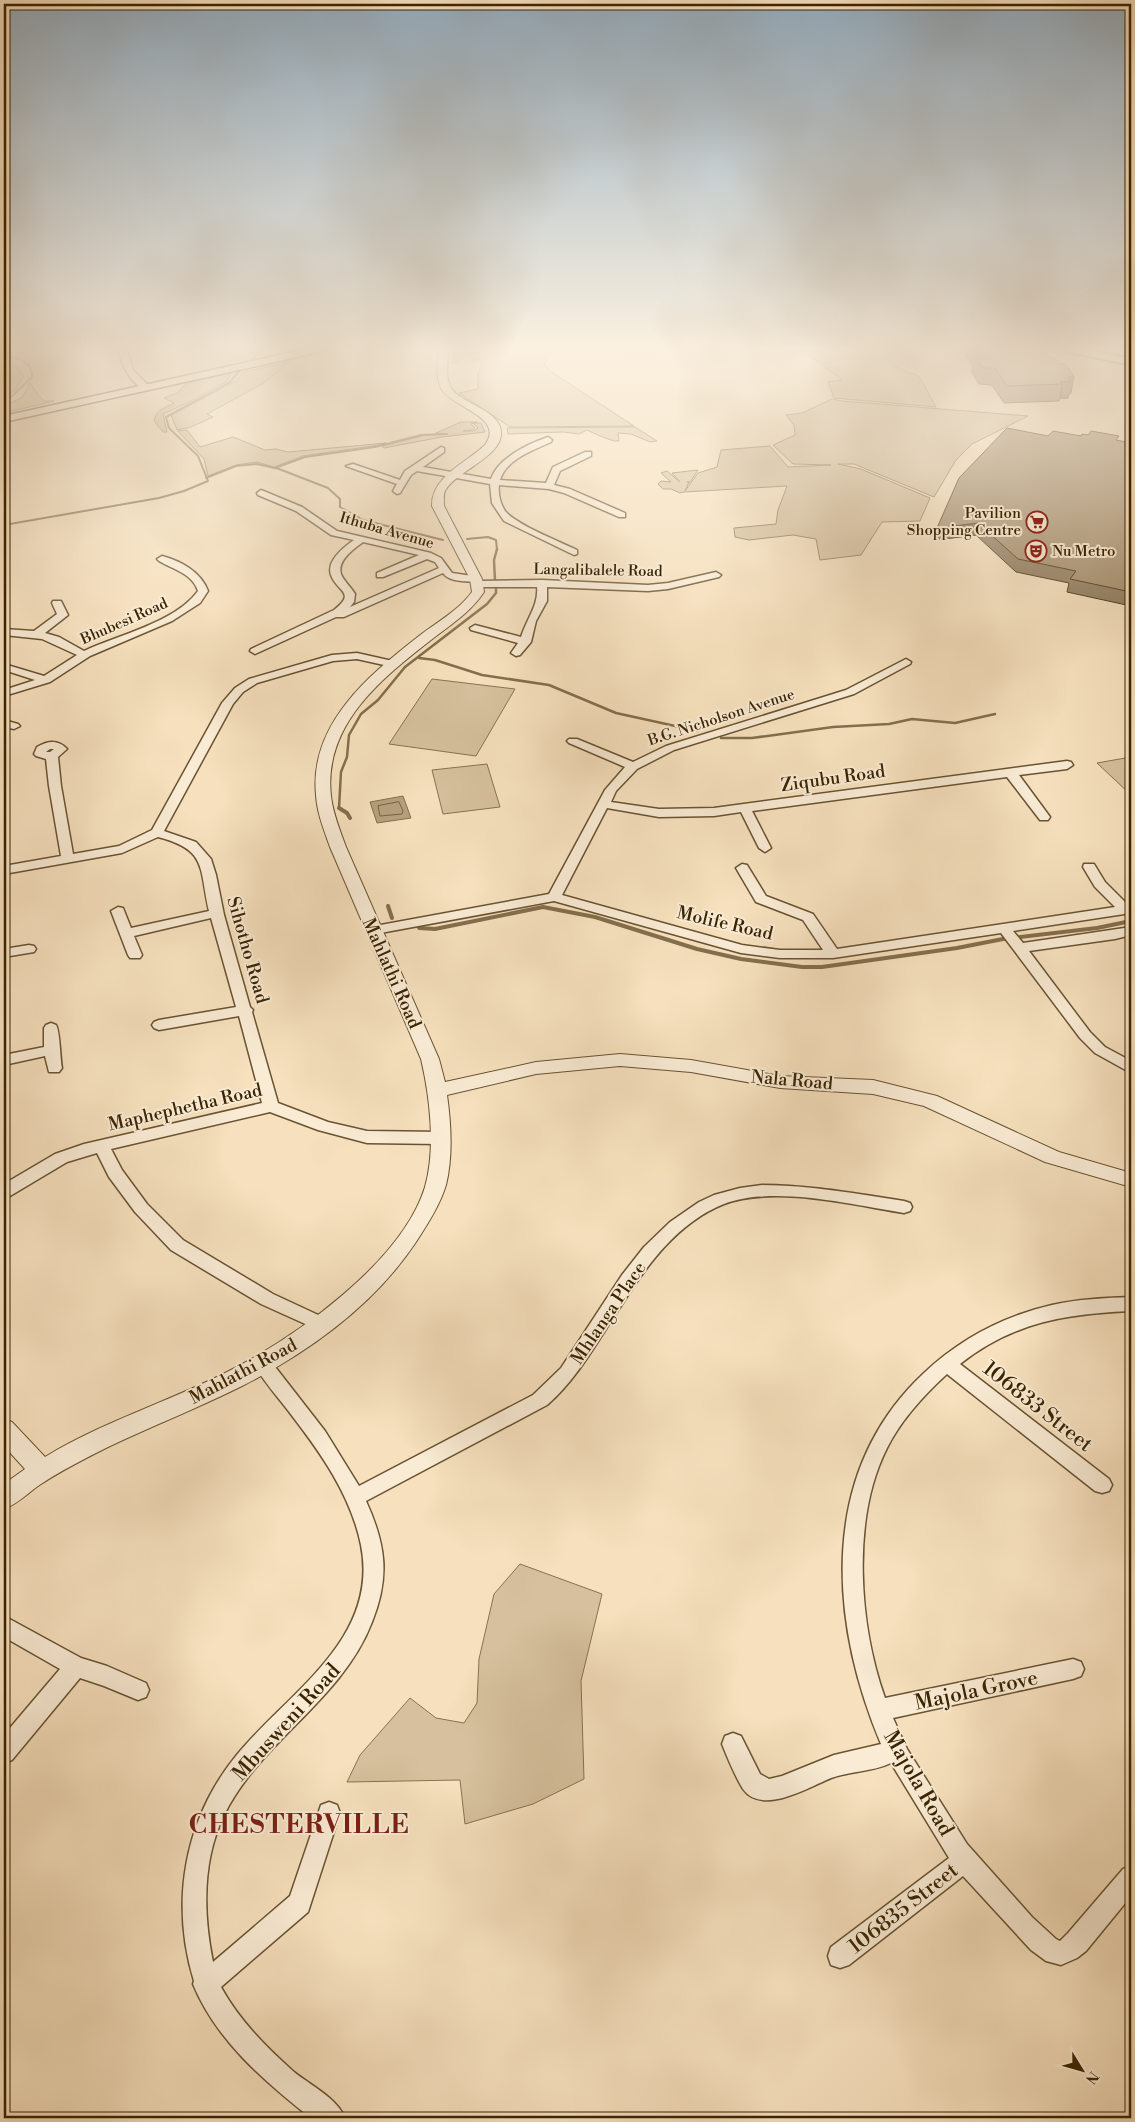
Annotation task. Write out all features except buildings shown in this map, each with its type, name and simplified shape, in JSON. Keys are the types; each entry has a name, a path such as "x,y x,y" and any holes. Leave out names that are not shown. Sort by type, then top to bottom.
{"street":[{"path":"477,581 438,506 439,490 453,475 490,447"},
{"path":"535,447 506,463 499,470 493,482 499,510 507,519 574,552"},
{"path":"350,466 399,487 408,473 441,450"},
{"path":"549,486 556,469 588,454"},
{"path":"415,468 493,482 549,486 574,494 622,515"},
{"name":"Ithuba Avenue","path":"261,493 299,509 334,533 360,540 408,548 438,560 449,575 477,581"},
{"path":"255,651 338,612 349,602 350,591 336,575 336,565 340,558 360,540"},
{"path":"380,575 428,555"},
{"name":"Bhubesi Road","path":"4,694 46,680 84,655 166,619 186,609 200,598 203,591 202,586 195,576 188,570 162,559"},
{"path":"326,618 348,613 444,569"},
{"name":"Langalibalele Road","path":"477,581 648,588 668,586 716,575"},
{"name":"Mahlathi Road","path":"4,1498 43,1469 263,1364 322,1325 381,1271 419,1218 434,1190 442,1120 439,1090 430,1060 338,847 328,819 322,790 326,758 336,728 357,697 393,664 467,606 478,592 477,581"},
{"path":"516,653 526,642 532,620 543,601 542,583"},
{"path":"38,633 63,615 57,603"},
{"path":"475,628 526,642"},
{"path":"4,632 38,633 54,638 84,655"},
{"path":"4,870 122,848 156,833 165,820 228,703 245,685 270,675 341,656 357,656 393,664"},
{"name":"B.G. Nicholson Avenue","path":"554,897 603,804 618,780 633,766 670,748 850,692 906,662"},
{"path":"4,667 46,680"},
{"path":"572,741 633,766"},
{"path":"52,756 55,786 68,859"},
{"name":"Ziqubu Road","path":"603,804 676,814 745,808 1067,765"},
{"path":"1011,773 1044,817"},
{"path":"745,808 765,848"},
{"name":"Sihotho Road","path":"156,833 183,841 200,852 206,863 216,913 246,1010 271,1106"},
{"path":"1089,867 1100,884 1128,910"},
{"path":"742,868 761,899 808,917 833,954"},
{"name":"Molife Road","path":"375,930 554,897 741,949 780,954 833,954 1006,930 1128,910"},
{"path":"118,911 135,955"},
{"path":"128,933 216,913"},
{"path":"1006,930 1085,1036 1100,1050 1131,1068"},
{"path":"1018,946 1115,935 1131,931"},
{"path":"4,953 30,948"},
{"path":"160,1025 246,1010"},
{"path":"50,1028 54,1068"},
{"path":"4,1060 51,1050"},
{"name":"Nala Road","path":"439,1090 536,1068 620,1060 691,1066 780,1082 873,1087 930,1101 1052,1157 1131,1180"},
{"name":"Maphephetha Road","path":"4,1192 61,1158 102,1146 271,1106 324,1126 367,1137 441,1138"},
{"path":"102,1146 116,1173 141,1208 177,1245 267,1299 322,1325"},
{"name":"Mhlanga Place","path":"356,1497 540,1400 560,1381 576,1361 633,1272 677,1227 700,1210 720,1199 766,1191 804,1193 904,1207"},
{"name":"Majola Road","path":"1131,1304 1066,1308 1040,1314 997,1331 973,1344 946,1363 909,1399 877,1448 864,1484 857,1523 854,1568 856,1616 863,1660 895,1749 965,1860 1025,1927 1050,1951 1060,1953 1070,1949 1082,1938 1131,1877"},
{"name":"106833 Street","path":"946,1363 1102,1485"},
{"name":"Mbusweni Road","path":"263,1364 322,1442 356,1497 367,1525 373,1555 374,1578 363,1621 353,1643 340,1662 315,1692 244,1765 224,1793 205,1832 197,1862 193,1894 195,1928 205,1984 222,2013 251,2050 281,2078 332,2118"},
{"path":"4,1429 30,1459 43,1469"},
{"path":"4,1626 76,1668 107,1676 138,1690"},
{"path":"4,1752 76,1668"},
{"name":"Majola Grove","path":"880,1710 1073,1669"},
{"path":"733,1744 752,1782 759,1788 769,1790 782,1787 834,1766 879,1757 895,1749"},
{"path":"205,1984 223,1971 300,1904 329,1813"},
{"name":"106835 Street","path":"840,1956 965,1860"}],"shaded area":[{"path":"193,447 258,447 265,450 276,449 288,452 342,447 366,447 303,456 274,467 257,462 236,465 208,476 204,459"},
{"path":"771,447 788,467 831,465 793,464 775,447 969,447 956,460 934,497 854,464 838,464 861,469 930,498 920,521 882,522 861,555 820,560 816,539 793,535 749,540 735,537 734,528 776,524 778,510 787,486 680,493 671,489 663,489 658,484 661,481 671,482 661,473 667,471 680,482 672,473 698,470 685,491 698,473 717,467 721,450"},
{"path":"432,679 515,689 476,756 389,744"},
{"path":"1131,757 1131,795 1097,763"},
{"path":"487,764 500,807 443,814 432,770"},
{"path":"520,1564 602,1594 581,1681 584,1779 533,1804 465,1824 460,1780 347,1782 360,1755 410,1698 436,1718 464,1723 477,1703 479,1659 494,1594"}],"water":[{"path":"403,796 411,818 377,823 370,802"}],"waterway":[{"path":"189,447 198,456 207,478"},
{"path":"275,468 305,457 375,447"},
{"path":"207,478 236,466 257,464 279,469 328,488 340,499 340,507 363,520 443,540"},
{"path":"4,525 159,498 184,491 208,481 207,478"},
{"path":"467,539 488,537 496,540 497,549"},
{"path":"495,581 494,560 497,549"},
{"path":"339,808 341,772 347,757 349,735 361,714 378,700 405,667 487,604 496,593 496,587"},
{"path":"419,658 435,660 482,675 549,685 616,713 698,731"},
{"path":"721,738 752,738 833,727 889,724 912,719 955,723 995,714"},
{"path":"339,808 347,813 350,818"},
{"path":"388,906 392,918"},
{"path":"419,928 435,929 543,907 595,917 697,949 741,959 802,967 822,967 957,948 1003,939 1097,928 1131,921"}],"place":[{"name":"Pavilion Shopping Centre","path":"1037,522"},
{"name":"Nu Metro","path":"1036,551"}],"district":[{"name":"CHESTERVILLE","path":"299,1824"}]}
